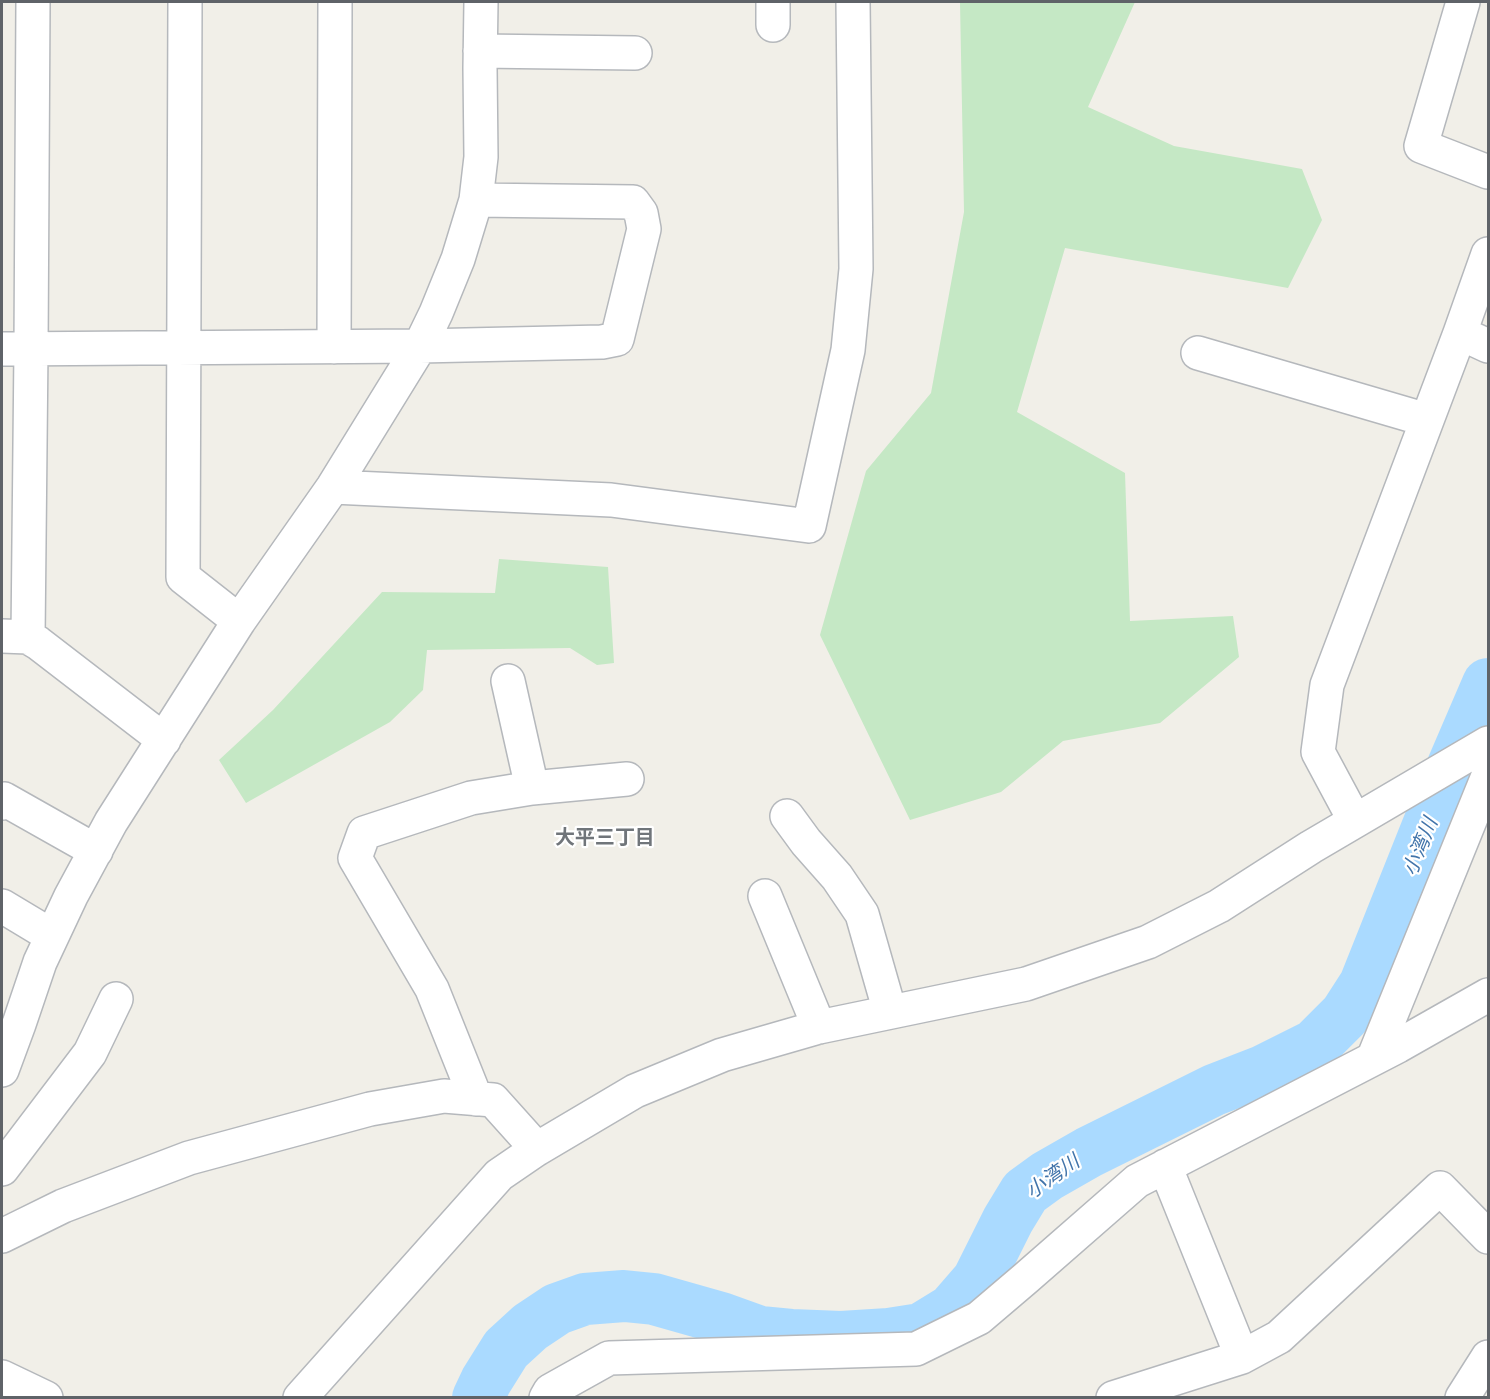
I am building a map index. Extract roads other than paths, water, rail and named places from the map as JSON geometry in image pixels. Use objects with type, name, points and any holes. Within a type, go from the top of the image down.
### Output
[{"type":"street","points":[[33,2],[16,349],[15,636],[38,643],[164,740]]},
{"type":"street","points":[[184,2],[183,577],[239,621]]},
{"type":"street","points":[[334,347],[335,2]]},
{"type":"street","points":[[2,1070],[10,1018],[111,822],[239,621],[333,487],[420,346],[436,313],[458,259],[476,200],[481,157],[482,2]]},
{"type":"street","points":[[333,487],[611,500],[809,526],[848,350],[856,269],[853,2]]},
{"type":"street","points":[[1463,2],[1421,146],[1488,172]]},
{"type":"street","points":[[480,51],[635,53]]},
{"type":"street","points":[[16,349],[420,346],[602,342],[618,339],[644,229],[641,213],[633,202],[476,200]]},
{"type":"street","points":[[1355,821],[1318,752],[1327,685],[1427,420],[1474,339],[1488,254]]},
{"type":"street","points":[[1198,353],[1427,420]]},
{"type":"street","points":[[508,681],[532,788]]},
{"type":"street","points":[[300,1398],[499,1174],[635,1091],[722,1055],[819,1027],[1026,984],[1148,942],[1219,906],[1311,847],[1488,744]]},
{"type":"street","points":[[1373,1059],[1488,776]]},
{"type":"street","points":[[476,1099],[432,989],[355,858],[364,833],[471,798],[532,788],[627,779]]},
{"type":"street","points":[[2,803],[4,799],[96,851]]},
{"type":"street","points":[[787,816],[837,877],[862,914],[890,1012]]},
{"type":"street","points":[[765,896],[819,1027]]},
{"type":"street","points":[[2,906],[52,936]]},
{"type":"street","points":[[546,1398],[550,1391],[609,1358],[916,1348],[979,1318],[1137,1180],[1373,1059],[1488,995]]},
{"type":"street","points":[[2,1170],[90,1053],[116,999]]},
{"type":"street","points":[[2,1236],[63,1206],[189,1158],[369,1109],[444,1096],[493,1100],[537,1149]]},
{"type":"street","points":[[1165,1166],[1242,1357]]},
{"type":"street","points":[[1113,1398],[1242,1357],[1279,1337],[1440,1188],[1488,1237]]},
{"type":"street","points":[[1462,1398],[1488,1357]]},
{"type":"street","points":[[2,1377],[46,1398]]},
{"type":"waterway","name":"小湾川","points":[[478,1398],[506,1349],[530,1327],[557,1309],[585,1299],[624,1296],[654,1299],[760,1332],[841,1337],[921,1329],[952,1310],[978,1280],[1008,1220],[1025,1192],[1047,1176],[1089,1152],[1214,1090],[1263,1071],[1315,1045],[1345,1015],[1365,984],[1442,791],[1488,684]]},
{"type":"district","name":"大平三丁目","points":[[605,838]]}]
